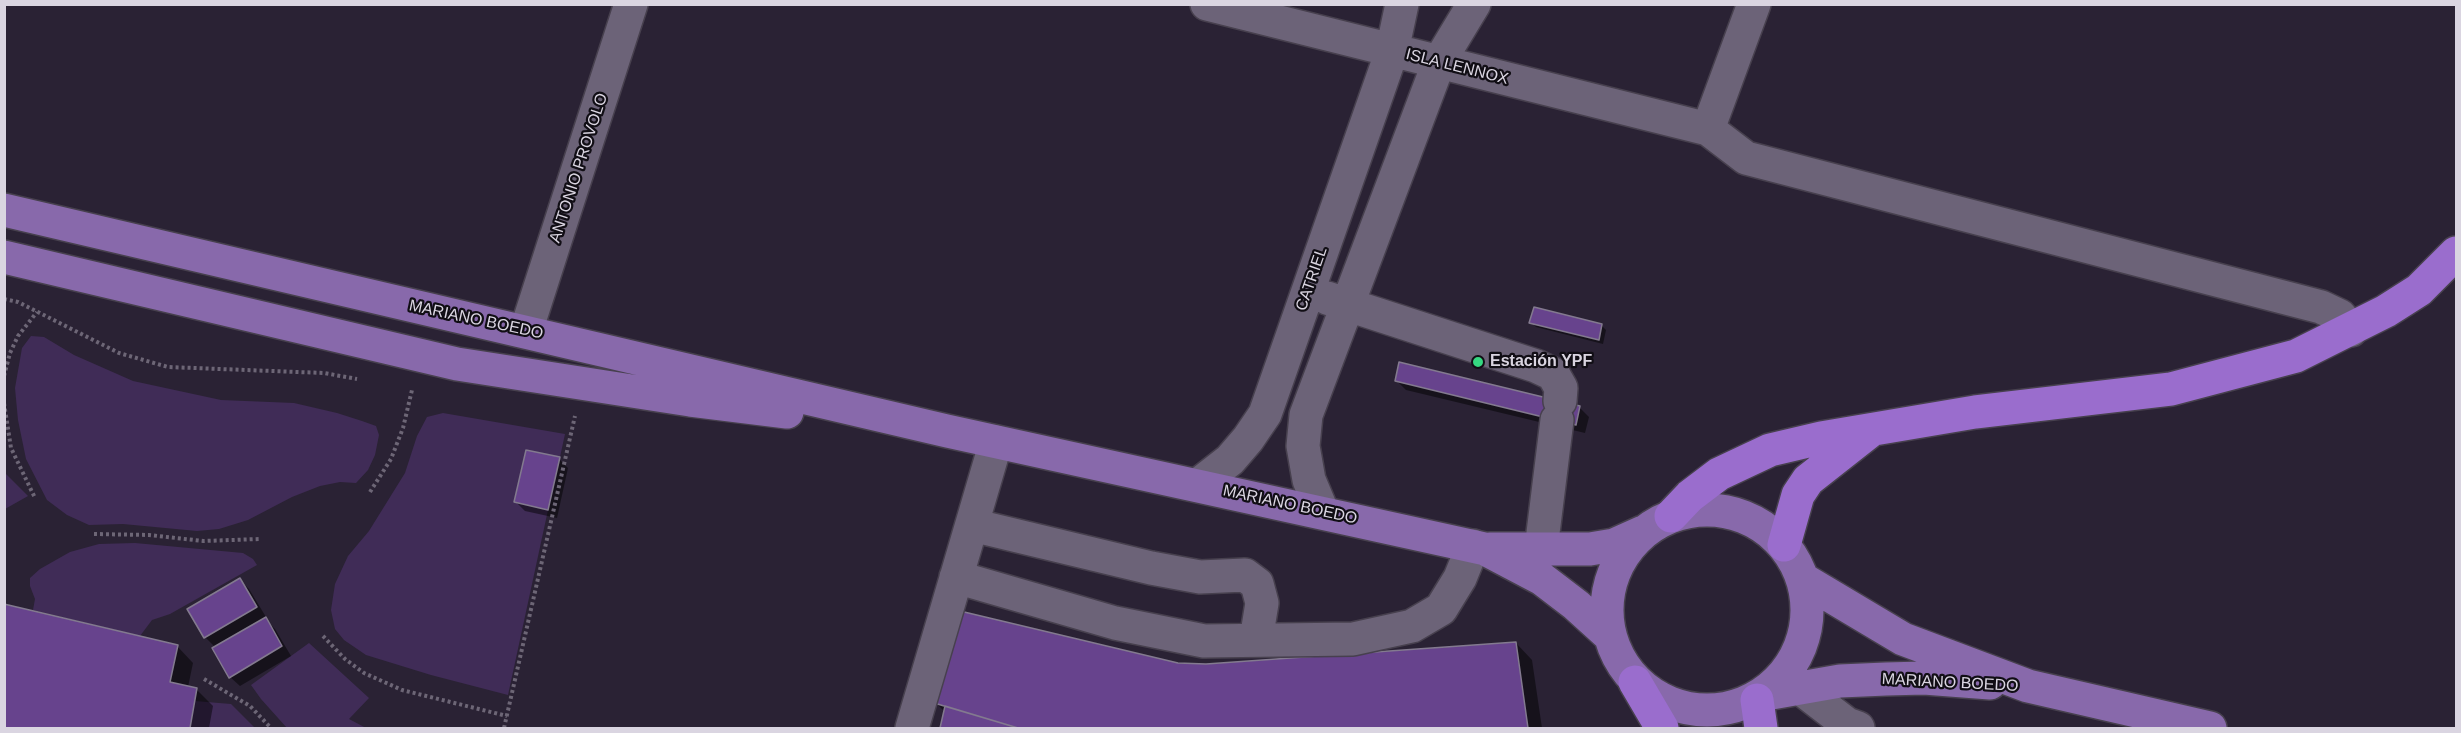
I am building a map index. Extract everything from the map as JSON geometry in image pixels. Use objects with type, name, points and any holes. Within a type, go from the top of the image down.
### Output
[{"type":"highway","points":[[1657,524],[1719,474],[1770,450],[1821,438],[1975,411],[2171,389],[2296,356],[2351,330],[2418,290],[2457,253]]},
{"type":"highway","points":[[1784,545],[1798,495],[1808,480],[1871,431]]},
{"type":"highway","points":[[1635,682],[1662,729]]},
{"type":"main road","name":"MARIANO BOEDO","points":[[4,210],[946,431],[1479,547],[1542,579],[1608,633]]},
{"type":"main road","name":"MARIANO BOEDO","points":[[4,257],[457,364],[690,400],[946,431]]},
{"type":"main road","points":[[1479,547],[1590,549],[1606,546],[1657,524],[1701,510],[1732,513],[1760,524],[1784,545],[1796,561],[1804,580],[1809,612],[1803,644],[1787,672],[1761,707]]},
{"type":"main road","name":"MARIANO BOEDO","points":[[1657,524],[1624,552],[1611,578],[1606,606],[1608,633],[1619,660],[1635,682],[1664,702],[1697,711],[1761,707],[1799,687],[1839,681],[1924,678],[2028,686]]},
{"type":"main road","name":"MARIANO BOEDO","points":[[1804,580],[1903,639],[2028,686],[2210,729]]},
{"type":"street","name":"ANTONIO PROVOLO","points":[[526,331],[631,4]]},
{"type":"street","name":"ISLA LENNOX","points":[[1207,4],[1708,129]]},
{"type":"street","name":"CATRIEL","points":[[1198,485],[1230,460],[1265,414],[1392,51],[1402,4]]},
{"type":"street","points":[[1322,512],[1309,480],[1303,446],[1306,415],[1439,62],[1474,4]]},
{"type":"street","points":[[1754,4],[1708,129],[1746,158],[2320,307],[2340,316],[2351,330]]},
{"type":"street","points":[[1308,291],[1536,366],[1553,374],[1561,388],[1541,549]]},
{"type":"street","points":[[912,729],[996,442]]},
{"type":"street","points":[[972,525],[1151,568],[1200,577],[1245,575],[1257,584],[1262,603],[1256,640]]},
{"type":"street","points":[[956,577],[1115,623],[1204,641],[1353,639],[1412,626],[1441,609],[1479,547]]},
{"type":"street","points":[[1799,687],[1847,724],[1858,729]]},
{"type":"path","points":[[4,299],[18,302],[119,353],[168,367],[324,373],[368,381]]},
{"type":"path","points":[[4,376],[10,353],[18,336],[37,312]]},
{"type":"path","points":[[402,387],[423,391]]},
{"type":"path","points":[[370,492],[391,459],[403,428],[413,389]]},
{"type":"path","points":[[4,402],[11,448],[36,498]]},
{"type":"path","points":[[504,729],[576,414],[565,412]]},
{"type":"path","points":[[94,534],[149,535],[203,541],[260,539]]},
{"type":"path","points":[[322,636],[345,659],[364,673],[402,690],[507,716]]},
{"type":"path","points":[[204,680],[250,706],[271,729]]},
{"type":"shaded area","points":[[31,336],[44,337],[74,355],[133,381],[221,400],[294,403],[362,421],[376,426],[379,435],[375,455],[368,470],[356,483],[340,482],[320,486],[292,497],[248,520],[219,529],[197,531],[123,524],[89,525],[67,515],[47,500],[26,459],[18,420],[15,388],[22,348]]},
{"type":"shaded area","points":[[443,413],[565,434],[560,457],[526,450],[514,502],[548,510],[508,695],[366,655],[344,640],[335,629],[331,610],[335,584],[348,556],[369,531],[405,473],[417,436],[427,417]]},
{"type":"shaded area","points":[[4,472],[28,496],[5,509],[4,509]]},
{"type":"shaded area","points":[[135,543],[243,553],[253,559],[257,565],[170,614],[152,620],[140,636],[33,610],[35,599],[30,586],[30,578],[40,569],[70,552],[99,544]]},
{"type":"shaded area","points":[[309,643],[369,698],[349,719],[366,728],[287,728],[251,685]]},
{"type":"shaded area","points":[[195,701],[231,704],[255,728],[190,728]]},
{"type":"building","points":[[1534,307],[1602,324],[1599,340],[1529,323]]},
{"type":"building","points":[[1399,362],[1580,406],[1576,425],[1395,381]]},
{"type":"building","points":[[526,450],[560,457],[548,510],[514,502]]},
{"type":"building","points":[[240,578],[257,607],[204,638],[187,609]]},
{"type":"building","points":[[4,604],[178,645],[170,682],[197,688],[190,728],[4,728]]},
{"type":"building","points":[[960,611],[1178,663],[1206,664],[1516,642],[1528,728],[1018,728],[934,703]]},
{"type":"building","points":[[266,617],[282,646],[229,678],[212,648]]},
{"type":"building","points":[[945,706],[1018,728],[940,728]]},
{"type":"place","name":"Estación YPF","points":[[1478,362]]}]
